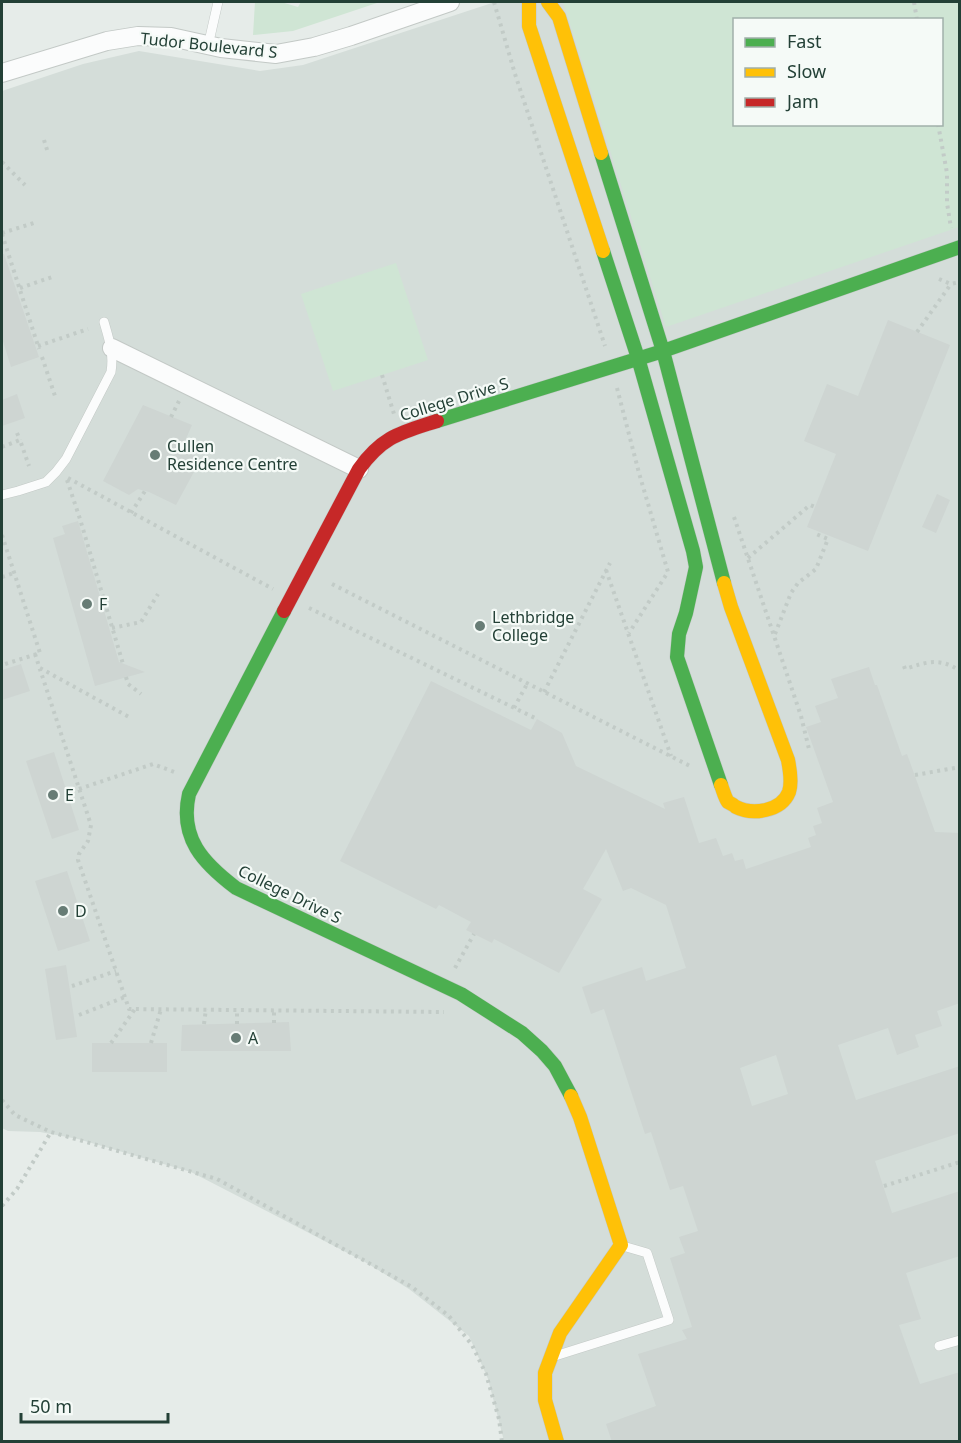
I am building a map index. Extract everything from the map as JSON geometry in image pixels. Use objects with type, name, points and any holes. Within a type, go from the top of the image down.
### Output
[{"type":"street","name":"Tudor Boulevard S","points":[[2,73],[107,40],[138,36],[171,37],[208,46],[276,54],[314,47],[351,36],[450,2]]},
{"type":"street","points":[[529,2],[529,26],[638,358],[693,551],[696,567],[691,612],[679,634],[677,657],[728,802],[747,811],[765,811],[778,804],[788,794],[791,770],[726,608],[663,351],[559,17],[548,2]]},
{"type":"street","name":"College Drive S","points":[[621,1245],[569,1090],[555,1066],[542,1051],[522,1033],[461,994],[236,888],[205,861],[194,845],[188,830],[186,812],[189,796],[359,469],[375,448],[386,440],[400,433],[663,351],[960,247]]},
{"type":"street","points":[[112,348],[359,469]]},
{"type":"street","points":[[557,1442],[545,1400],[545,1373],[550,1357],[560,1333],[621,1245]]},
{"type":"lane","points":[[208,46],[218,2]]},
{"type":"lane","points":[[2,495],[46,482],[66,459],[111,372],[112,348],[104,322]]},
{"type":"lane","points":[[550,1357],[669,1320],[647,1253],[621,1245]]},
{"type":"lane","points":[[939,1346],[960,1340]]},
{"type":"path","points":[[494,2],[519,86],[611,367],[668,572],[629,633]]},
{"type":"path","points":[[914,2],[917,18]]},
{"type":"path","points":[[938,126],[947,172],[947,203],[952,233]]},
{"type":"path","points":[[44,140],[48,153]]},
{"type":"path","points":[[2,162],[25,185]]},
{"type":"path","points":[[37,222],[2,233],[39,348],[88,329]]},
{"type":"path","points":[[20,288],[55,276]]},
{"type":"path","points":[[917,332],[951,284]]},
{"type":"path","points":[[42,357],[55,396]]},
{"type":"path","points":[[382,375],[400,433]]},
{"type":"path","points":[[17,433],[29,466]]},
{"type":"path","points":[[2,447],[20,440]]},
{"type":"path","points":[[123,664],[66,477],[291,599],[537,719]]},
{"type":"path","points":[[131,513],[145,491]]},
{"type":"path","points":[[748,558],[810,505],[815,507]]},
{"type":"path","points":[[774,636],[791,593],[798,583],[816,569],[828,539],[816,534],[817,531]]},
{"type":"path","points":[[2,535],[40,653],[21,662],[2,665]]},
{"type":"path","points":[[544,692],[610,563]]},
{"type":"path","points":[[606,570],[672,757]]},
{"type":"path","points":[[2,577],[14,573]]},
{"type":"path","points":[[332,584],[690,766]]},
{"type":"path","points":[[112,628],[141,622],[159,594]]},
{"type":"path","points":[[35,654],[91,825],[87,841],[78,860],[129,1009],[322,1010]]},
{"type":"path","points":[[904,666],[905,669],[922,663],[938,662],[946,663],[960,671]]},
{"type":"path","points":[[39,668],[129,717]]},
{"type":"path","points":[[126,677],[128,684],[141,694]]},
{"type":"path","points":[[514,708],[527,684]]},
{"type":"path","points":[[79,789],[153,764],[196,780]]},
{"type":"path","points":[[915,775],[960,767]]},
{"type":"path","points":[[72,986],[116,971]]},
{"type":"path","points":[[80,1015],[125,997]]},
{"type":"path","points":[[111,1043],[136,1009]]},
{"type":"path","points":[[152,1043],[160,1009]]},
{"type":"path","points":[[204,1024],[206,1009]]},
{"type":"path","points":[[237,1010],[237,1023]]},
{"type":"path","points":[[274,1010],[274,1023]]},
{"type":"path","points":[[2,1100],[15,1115],[51,1132],[217,1179],[412,1287],[449,1316],[472,1345],[486,1374],[499,1419],[502,1442]]},
{"type":"path","points":[[2,1206],[17,1189],[51,1132]]},
{"type":"path","points":[[884,1186],[960,1162]]},
{"type":"shaded area","name":"Lethbridge College","points":[[495,2],[959,2],[959,1441],[504,1441],[488,1379],[469,1336],[409,1289],[365,1262],[191,1172],[78,1139],[40,1132],[8,1131],[2,1128],[2,91],[83,64],[139,51],[260,71],[303,65]]},
{"type":"green space","points":[[255,2],[281,2],[298,7],[301,2],[380,2],[293,31],[253,35]]},
{"type":"green space","points":[[563,2],[959,2],[959,227],[666,327]]},
{"type":"green space","points":[[396,263],[428,360],[333,391],[301,294]]},
{"type":"building","points":[[2,254],[4,254],[39,357],[11,367],[2,338]]},
{"type":"building","points":[[888,320],[950,345],[868,551],[807,527],[836,454],[804,441],[827,384],[858,396]]},
{"type":"building","points":[[17,394],[25,418],[2,426],[2,400]]},
{"type":"building","name":"Cullen Residence Centre","points":[[143,405],[192,425],[181,450],[201,459],[176,505],[138,489],[129,495],[103,481]]},
{"type":"building","points":[[937,494],[950,500],[936,533],[922,527]]},
{"type":"building","name":"F","points":[[78,521],[119,662],[145,672],[95,686],[53,538],[65,534],[62,526]]},
{"type":"building","points":[[21,664],[30,691],[2,700],[2,670]]},
{"type":"building","points":[[869,667],[902,756],[907,754],[935,832],[960,833],[960,1003],[937,1011],[942,1026],[915,1035],[919,1047],[897,1055],[888,1028],[838,1045],[856,1100],[960,1066],[960,1133],[875,1161],[892,1213],[960,1191],[960,1256],[906,1273],[921,1319],[899,1325],[920,1384],[960,1372],[960,1442],[612,1442],[606,1424],[656,1406],[638,1354],[687,1339],[682,1330],[692,1327],[670,1258],[685,1253],[679,1237],[698,1231],[683,1186],[670,1190],[651,1132],[645,1134],[604,1009],[591,1014],[582,987],[642,967],[646,981],[686,968],[666,905],[631,888],[623,891],[606,849],[583,889],[602,899],[559,973],[494,939],[492,943],[466,930],[471,922],[439,905],[436,909],[340,861],[431,681],[531,730],[537,719],[562,733],[576,766],[665,809],[663,803],[684,797],[699,843],[716,838],[723,856],[732,853],[735,861],[743,859],[746,869],[811,847],[808,838],[816,835],[813,826],[822,823],[817,808],[833,802],[806,727],[821,722],[815,706],[838,698],[831,679]],"holes":[[[776,1055],[788,1094],[752,1106],[740,1068]]]},
{"type":"building","name":"E","points":[[54,752],[79,830],[52,839],[26,761]]},
{"type":"building","name":"D","points":[[67,871],[90,941],[58,951],[35,881]]},
{"type":"building","points":[[66,965],[77,1037],[56,1040],[45,969]]},
{"type":"building","name":"A","points":[[289,1022],[291,1051],[181,1051],[182,1025]]},
{"type":"building","points":[[92,1043],[167,1043],[167,1072],[92,1072]]},
{"type":"traffic: fast","points":[[601,153],[663,351],[724,583]]},
{"type":"traffic: fast","points":[[437,421],[663,351],[960,247]]},
{"type":"traffic: fast","points":[[603,251],[638,358],[693,551],[696,567],[679,634],[677,657],[721,785]]},
{"type":"traffic: fast","points":[[284,611],[189,794],[187,824],[196,848],[213,869],[236,888],[461,994],[522,1033],[555,1066],[571,1096]]},
{"type":"traffic: slow","points":[[529,2],[529,26],[603,251]]},
{"type":"traffic: slow","points":[[548,2],[559,17],[601,153]]},
{"type":"traffic: slow","points":[[721,785],[728,802],[736,807],[758,811],[780,804],[789,792],[791,781],[788,760],[724,583]]},
{"type":"traffic: slow","points":[[557,1442],[545,1400],[545,1373],[560,1333],[621,1245],[580,1117],[571,1096]]},
{"type":"traffic: jam","points":[[284,611],[359,469],[384,442],[437,421]]},
{"type":"place","name":"Cullen Residence Centre","points":[[155,455]]},
{"type":"place","name":"F","points":[[87,604]]},
{"type":"place","name":"Lethbridge College","points":[[480,626]]},
{"type":"place","name":"E","points":[[53,795]]},
{"type":"place","name":"D","points":[[63,911]]},
{"type":"place","name":"A","points":[[236,1038]]}]
